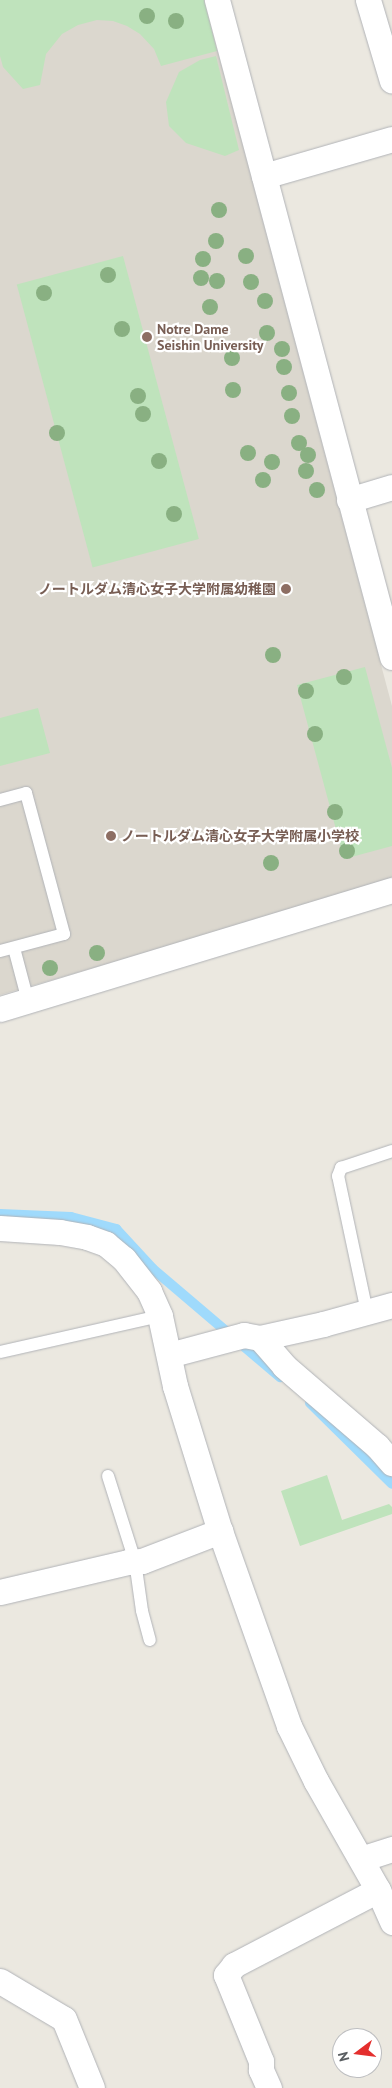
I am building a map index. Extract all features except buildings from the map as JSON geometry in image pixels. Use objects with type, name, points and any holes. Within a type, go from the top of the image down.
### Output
[{"type":"street","points":[[217,0],[392,657]]},
{"type":"street","points":[[368,0],[392,81]]},
{"type":"street","points":[[264,176],[392,138]]},
{"type":"street","points":[[349,500],[392,487]]},
{"type":"street","points":[[0,1009],[392,890]]},
{"type":"street","points":[[0,1228],[60,1232],[87,1237],[106,1244],[140,1276],[149,1291],[160,1316],[175,1386],[220,1531],[289,1726],[316,1781],[378,1890],[392,1922]]},
{"type":"street","points":[[169,1355],[392,1305]]},
{"type":"street","points":[[241,1338],[284,1366],[377,1446],[392,1463]]},
{"type":"street","points":[[0,1592],[142,1561],[220,1531]]},
{"type":"street","points":[[361,1859],[392,1849]]},
{"type":"street","points":[[269,2088],[261,2070],[261,2061],[226,1975],[234,1965],[378,1890]]},
{"type":"street","points":[[0,1981],[64,2019],[92,2088]]},
{"type":"lane","points":[[0,800],[26,793],[64,934],[0,951]]},
{"type":"lane","points":[[14,948],[28,1001]]},
{"type":"lane","points":[[367,1312],[338,1176],[341,1168],[392,1151]]},
{"type":"lane","points":[[0,1352],[160,1316]]},
{"type":"lane","points":[[108,1476],[135,1562],[142,1611],[150,1640]]},
{"type":"shaded area","name":"Notre Dame Seishin University","points":[[0,0],[204,0],[392,706],[392,881],[0,995]]},
{"type":"green space","points":[[0,0],[204,0],[217,51],[161,66],[154,49],[140,34],[127,26],[113,21],[97,20],[78,25],[62,34],[46,54],[40,85],[23,89],[3,67],[0,56]]},
{"type":"green space","points":[[216,56],[239,150],[225,156],[186,143],[169,126],[166,102],[179,72],[200,60]]},
{"type":"green space","points":[[123,256],[199,539],[93,567],[17,284]]},
{"type":"green space","points":[[365,667],[392,768],[392,846],[344,859],[297,685]]},
{"type":"green space","points":[[38,708],[50,753],[0,766],[0,718]]},
{"type":"green space","points":[[327,1475],[342,1520],[389,1504],[392,1507],[392,1514],[300,1546],[281,1491]]},
{"type":"waterway","points":[[0,1214],[71,1217],[116,1229],[153,1269],[280,1377]]},
{"type":"waterway","points":[[310,1403],[392,1484]]},
{"type":"place","name":"Notre Dame Seishin University","points":[[147,337]]},
{"type":"place","name":"ノートルダム清心女子大学附属幼稚園","points":[[286,589]]},
{"type":"place","name":"ノートルダム清心女子大学附属小学校","points":[[111,836]]}]
